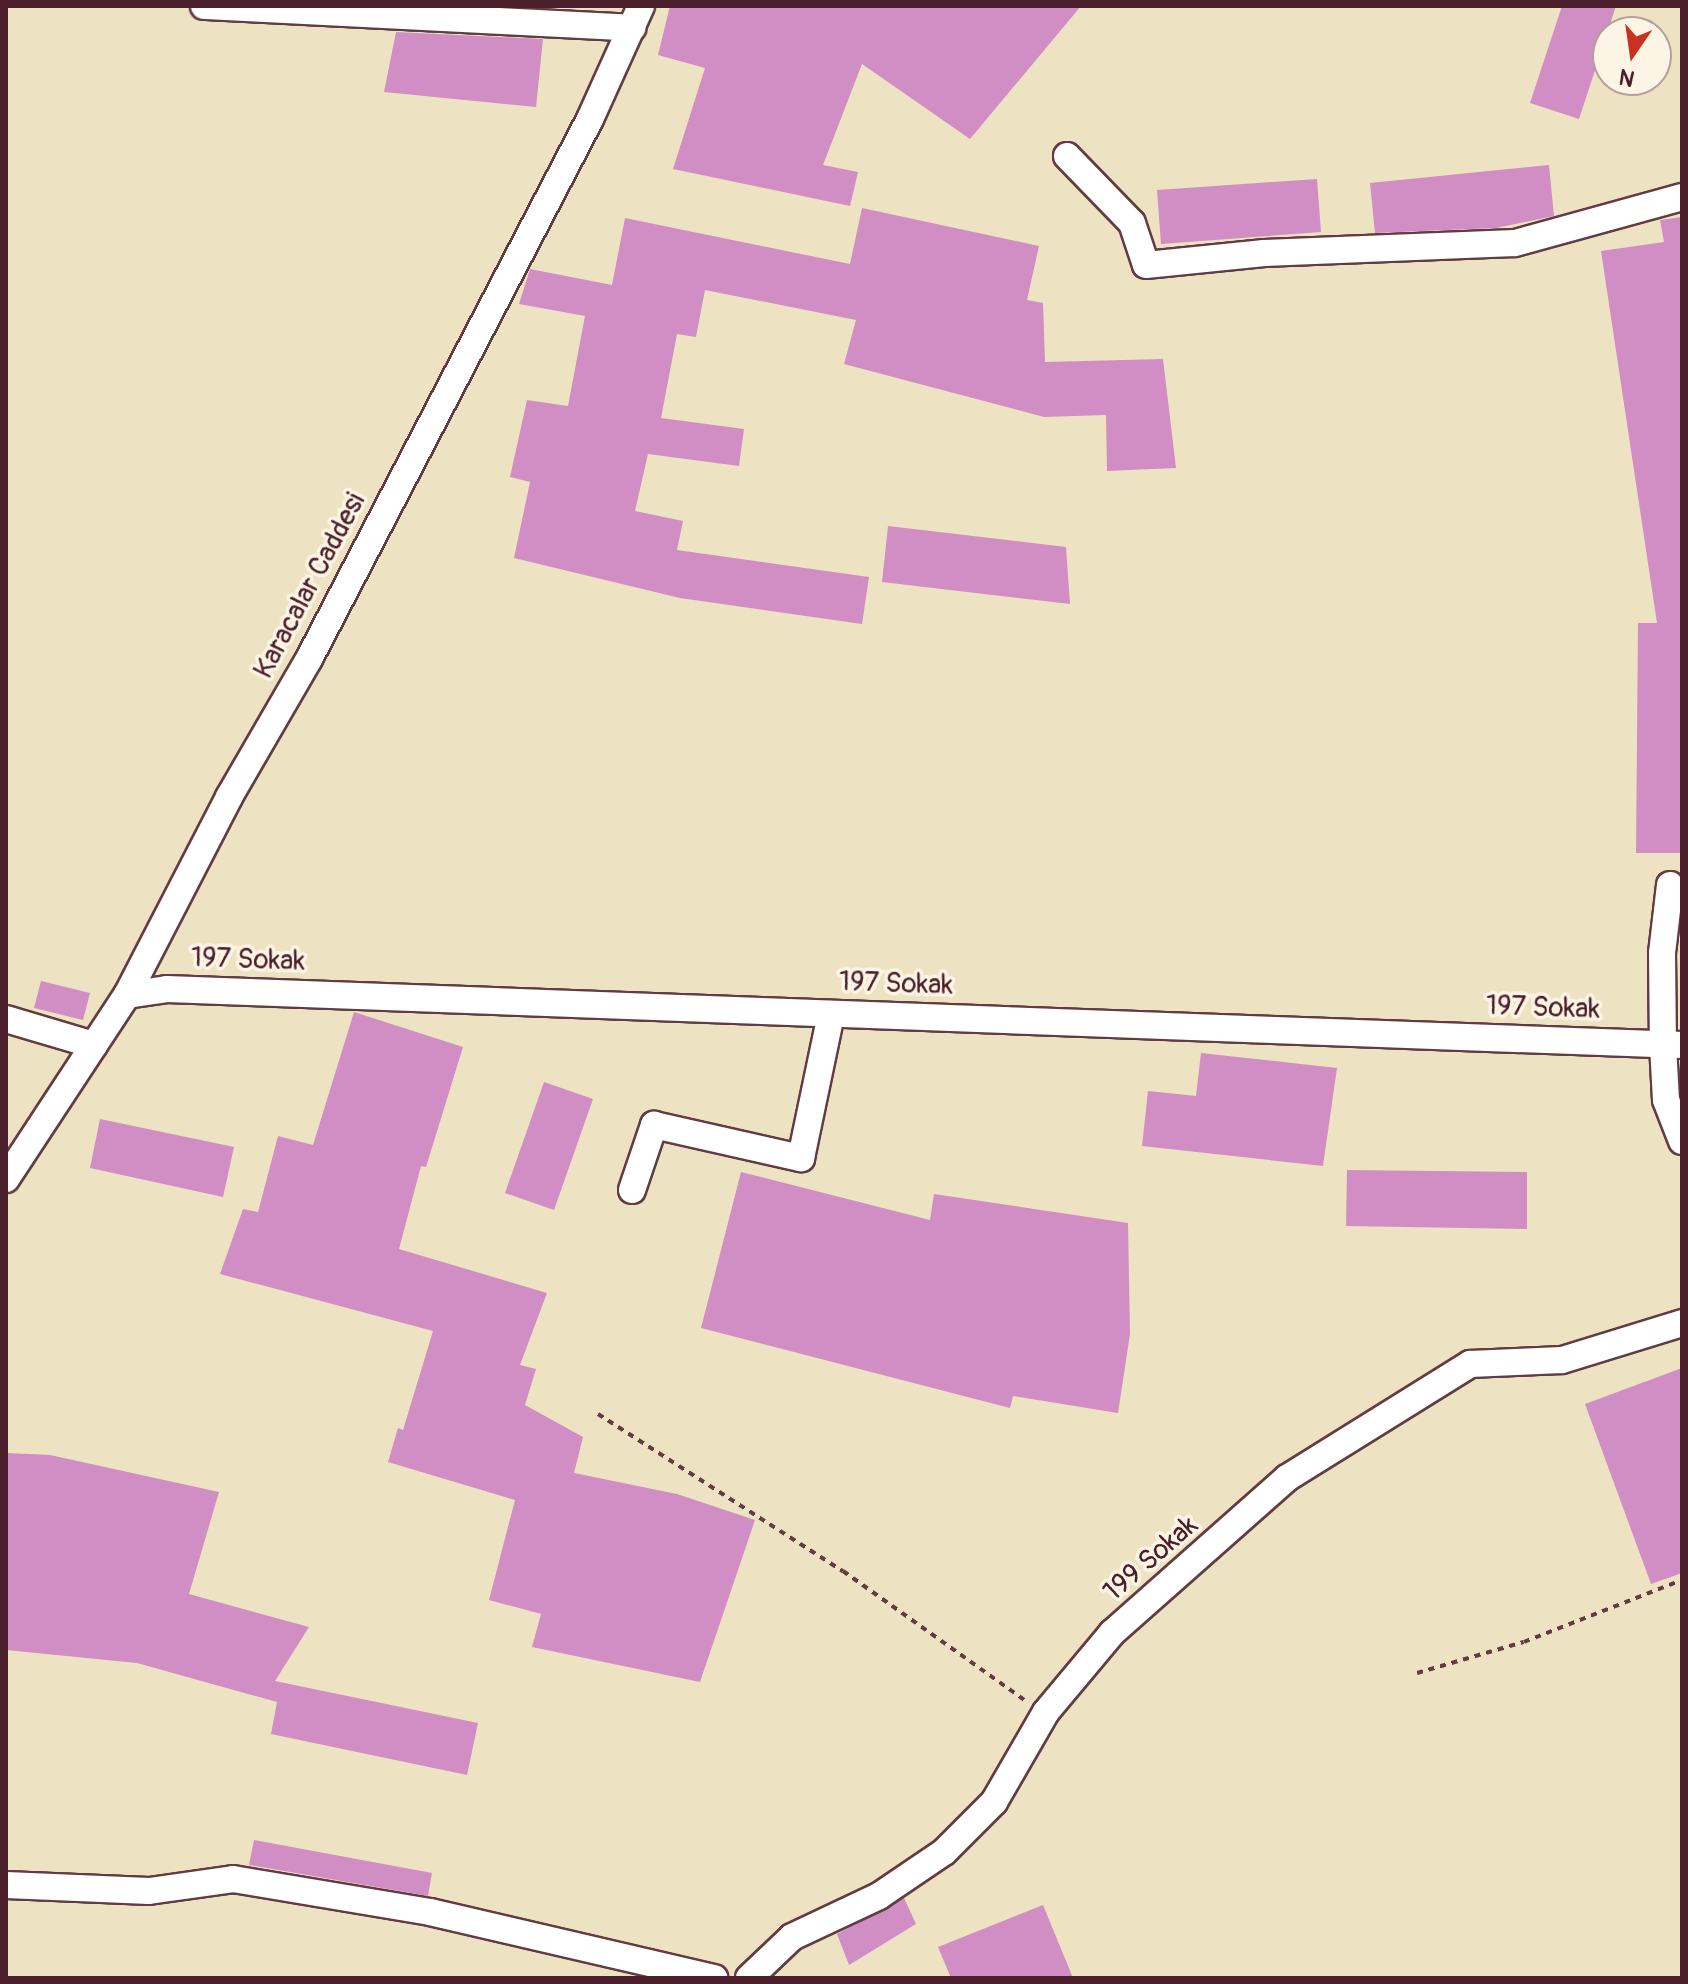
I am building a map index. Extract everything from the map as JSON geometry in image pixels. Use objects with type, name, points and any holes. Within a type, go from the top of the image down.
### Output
[{"type":"street","points":[[204,6],[636,17]]},
{"type":"street","name":"Karacalar Caddesi","points":[[6,1179],[127,995],[229,797],[367,549],[636,17]]},
{"type":"street","points":[[1067,156],[1132,223],[1146,265],[1264,253],[1515,243],[1682,197]]},
{"type":"street","points":[[1670,885],[1662,953],[1672,1045],[1666,1100],[1682,1141]]},
{"type":"street","name":"197 Sokak","points":[[127,995],[167,989],[1672,1045]]},
{"type":"street","points":[[632,1190],[654,1125],[801,1158],[831,1014]]},
{"type":"street","points":[[6,1019],[94,1045]]},
{"type":"street","name":"199 Sokak","points":[[749,1978],[792,1937],[879,1896],[944,1852],[994,1802],[1046,1712],[1112,1633],[1287,1478],[1470,1364],[1562,1360],[1682,1323]]},
{"type":"street","points":[[6,1885],[149,1891],[233,1879],[430,1912],[714,1978]]},
{"type":"path","points":[[598,1414],[843,1571],[986,1676],[1046,1712]]},
{"type":"path","points":[[1417,1673],[1524,1642],[1682,1580]]},
{"type":"building","points":[[670,6],[1081,6],[970,139],[862,64],[823,165],[858,172],[850,206],[673,169],[705,68],[658,55]]},
{"type":"building","points":[[1562,6],[1616,6],[1613,16],[1592,16],[1592,79],[1579,119],[1530,103]]},
{"type":"building","points":[[396,32],[543,39],[536,107],[384,92]]},
{"type":"building","points":[[1549,165],[1554,216],[1496,228],[1375,233],[1370,183]]},
{"type":"building","points":[[1317,179],[1321,232],[1161,244],[1157,190]]},
{"type":"building","points":[[862,208],[1039,246],[1027,300],[1043,303],[1045,362],[1163,359],[1176,468],[1107,471],[1106,415],[1044,417],[844,364],[856,320],[705,290],[696,337],[677,334],[661,418],[744,429],[739,466],[648,454],[635,511],[683,521],[677,550],[869,577],[862,624],[680,598],[514,558],[530,482],[510,477],[527,400],[568,406],[585,316],[519,304],[530,269],[612,285],[625,218],[850,264]]},
{"type":"building","points":[[1682,217],[1682,853],[1636,853],[1638,623],[1657,623],[1601,251],[1664,242],[1660,220]]},
{"type":"building","points":[[888,526],[1066,547],[1070,604],[882,582]]},
{"type":"building","points":[[41,981],[90,993],[83,1020],[34,1008]]},
{"type":"building","points":[[354,1012],[463,1047],[426,1167],[421,1166],[399,1249],[547,1293],[520,1365],[536,1369],[525,1405],[583,1437],[574,1473],[677,1494],[755,1520],[700,1682],[532,1647],[541,1614],[489,1600],[515,1500],[388,1462],[398,1428],[403,1430],[433,1331],[220,1274],[243,1209],[258,1212],[278,1136],[313,1145]]},
{"type":"building","points":[[1201,1053],[1337,1068],[1323,1166],[1142,1146],[1148,1091],[1196,1096]]},
{"type":"building","points":[[544,1082],[593,1099],[554,1210],[505,1193]]},
{"type":"building","points":[[100,1119],[234,1147],[223,1197],[90,1168]]},
{"type":"building","points":[[1347,1170],[1527,1172],[1527,1229],[1346,1226]]},
{"type":"building","points":[[741,1172],[930,1220],[934,1194],[1128,1223],[1130,1334],[1118,1413],[1013,1396],[1010,1408],[701,1328]]},
{"type":"building","points":[[1682,1368],[1682,1573],[1651,1584],[1585,1404]]},
{"type":"building","points":[[6,1453],[50,1455],[219,1492],[189,1594],[309,1627],[275,1681],[478,1723],[467,1775],[271,1734],[277,1702],[137,1663],[6,1650]]},
{"type":"building","points":[[254,1840],[432,1873],[428,1896],[249,1865]]},
{"type":"building","points":[[904,1898],[916,1924],[849,1965],[837,1934]]},
{"type":"building","points":[[1043,1905],[1073,1978],[951,1978],[938,1947]]}]
